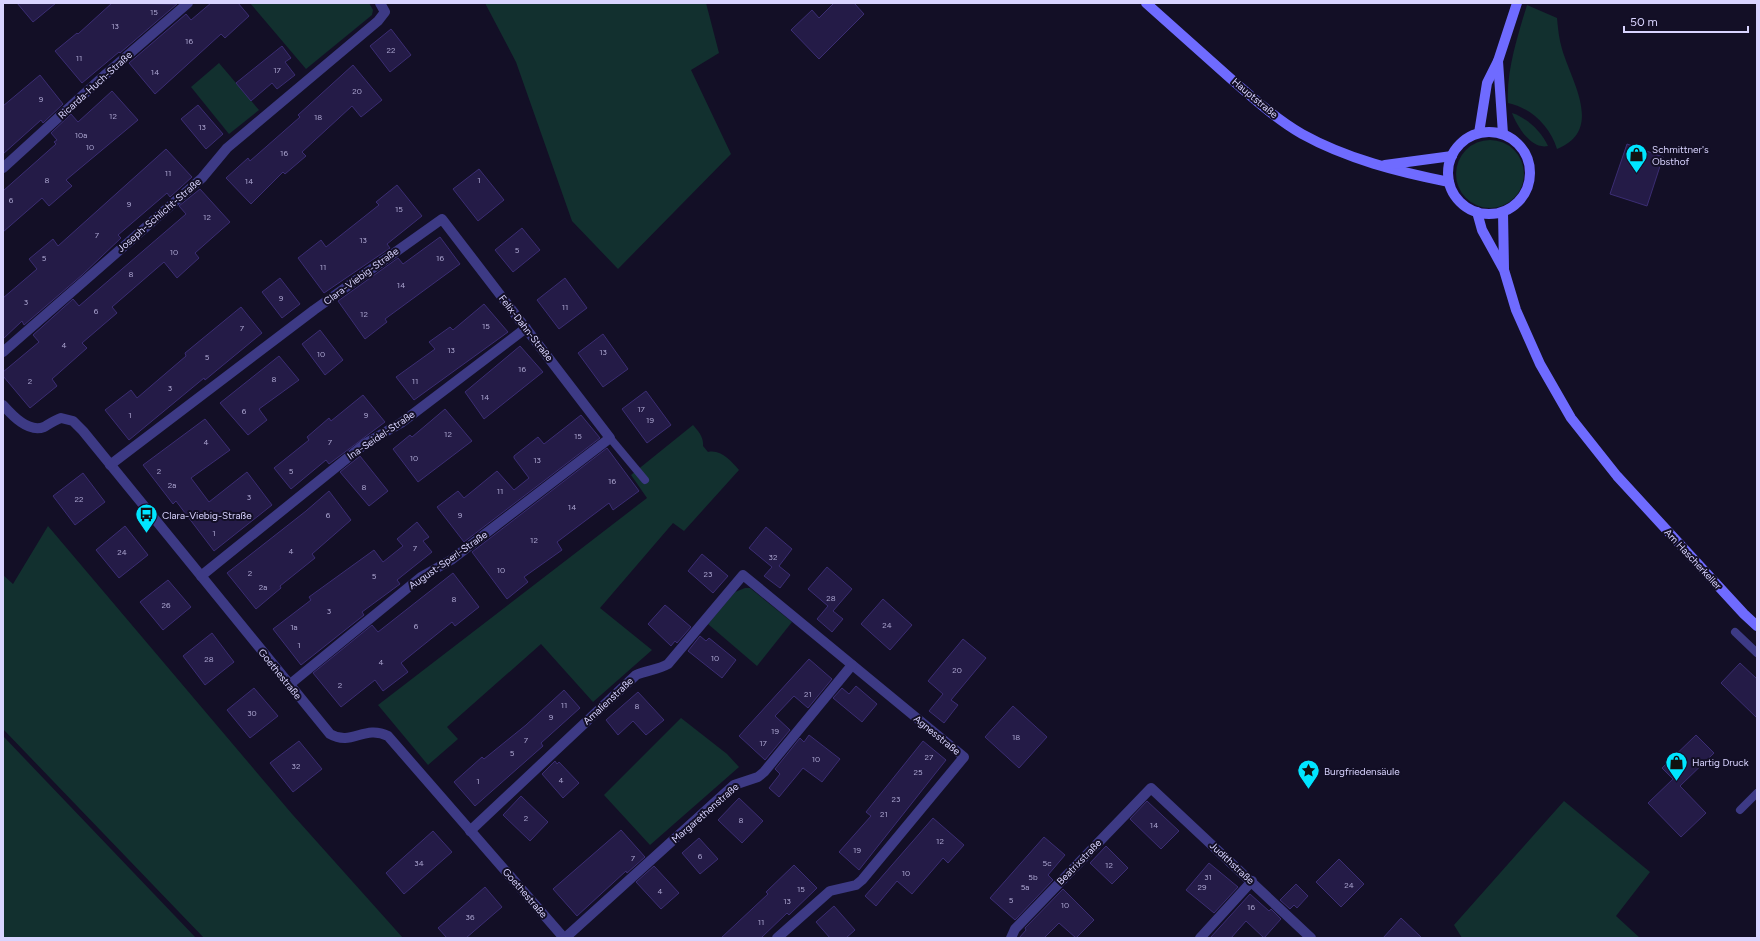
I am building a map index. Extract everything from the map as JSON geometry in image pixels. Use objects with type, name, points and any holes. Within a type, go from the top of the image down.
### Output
[{"type":"main road","name":"Hauptstraße","points":[[1146,3],[1277,118],[1300,133],[1325,146],[1381,165],[1449,182]]},
{"type":"main road","points":[[1479,133],[1487,83],[1498,61],[1517,3]]},
{"type":"main road","points":[[1498,61],[1503,134]]},
{"type":"main road","points":[[1491,131],[1503,134],[1521,147],[1527,156],[1530,170],[1529,183],[1525,193],[1512,207],[1503,212],[1490,214],[1478,212],[1459,201],[1449,182],[1448,168],[1452,156],[1463,141],[1479,133],[1491,131]]},
{"type":"main road","name":"Hauptstraße","points":[[1381,165],[1452,156]]},
{"type":"main road","points":[[1478,212],[1482,230],[1504,270]]},
{"type":"main road","points":[[1503,212],[1504,270]]},
{"type":"main road","name":"Am Hascherkeller","points":[[1504,270],[1519,317],[1540,364],[1571,418],[1600,456],[1631,491],[1757,626]]},
{"type":"street","name":"Ricarda-Huch-Straße","points":[[3,168],[95,84],[188,3]]},
{"type":"street","name":"Joseph-Schlicht-Straße","points":[[3,352],[202,178],[227,148],[378,21],[382,7]]},
{"type":"street","name":"Felix-Dahn-Straße","points":[[442,219],[610,438]]},
{"type":"street","name":"Clara-Viebig-Straße","points":[[110,465],[314,310],[442,219]]},
{"type":"street","name":"Ina-Seidel-Straße","points":[[201,576],[359,448],[401,423],[526,328]]},
{"type":"street","name":"Goethestraße","points":[[3,405],[21,423],[31,426],[42,427],[61,418],[73,421],[318,720],[336,737],[352,738],[369,732],[379,732],[388,736],[564,938]]},
{"type":"street","name":"August-Sperl-Straße","points":[[289,685],[421,577],[452,560],[610,438]]},
{"type":"street","name":"Agnesstraße","points":[[743,575],[964,757],[862,880],[856,885],[830,891],[777,938]]},
{"type":"street","name":"Amalienstraße","points":[[470,831],[636,674],[644,671],[660,669],[668,664],[743,575]]},
{"type":"street","name":"Margarethenstraße","points":[[564,938],[734,785],[758,777],[764,772],[852,665]]},
{"type":"street","name":"Judithstraße","points":[[1151,788],[1252,881],[1311,938]]},
{"type":"street","name":"Beatrixstraße","points":[[1011,938],[1015,929],[1151,788]]},
{"type":"street","points":[[1200,938],[1252,881]]},
{"type":"lane","points":[[610,438],[644,480]]},
{"type":"lane","points":[[1735,632],[1757,653]]},
{"type":"lane","points":[[1740,810],[1757,793]]},
{"type":"green space","points":[[250,3],[369,3],[373,10],[372,15],[306,69]]},
{"type":"green space","points":[[485,3],[706,3],[719,53],[691,70],[731,154],[618,269],[572,221],[516,62]]},
{"type":"green space","points":[[1527,5],[1557,18],[1561,45],[1581,105],[1582,118],[1579,130],[1571,141],[1557,149],[1550,133],[1538,119],[1524,109],[1508,103],[1511,66]]},
{"type":"green space","points":[[219,63],[259,110],[229,134],[191,87]]},
{"type":"green space","points":[[1512,113],[1523,118],[1533,126],[1542,135],[1548,146],[1542,146],[1530,141],[1517,124]]},
{"type":"green space","points":[[1490,140],[1503,143],[1514,150],[1521,161],[1524,174],[1521,187],[1514,198],[1503,205],[1490,208],[1477,205],[1466,198],[1459,187],[1456,174],[1459,161],[1466,150],[1477,143]]},
{"type":"green space","points":[[693,425],[700,434],[703,440],[703,446],[708,452],[717,452],[721,454],[739,470],[684,531],[673,523],[600,608],[652,650],[593,702],[541,644],[447,727],[458,739],[428,765],[378,705],[647,498],[631,475]]},
{"type":"green space","points":[[48,526],[292,814],[403,938],[204,938],[3,729],[3,575],[13,584]]},
{"type":"green space","points":[[745,588],[750,588],[792,622],[757,666],[708,624],[735,592]]},
{"type":"green space","points":[[681,718],[727,754],[739,767],[650,845],[604,795]]},
{"type":"green space","points":[[3,736],[196,938],[3,938]]},
{"type":"green space","points":[[1564,801],[1650,872],[1616,916],[1640,938],[1462,938],[1454,925]]},
{"type":"building","points":[[17,3],[56,3],[33,22]]},
{"type":"building","points":[[112,3],[177,4],[120,53],[119,52],[82,83],[55,51],[77,33],[78,34]]},
{"type":"building","points":[[211,3],[238,3],[249,16],[225,38],[221,34],[155,94],[129,63],[186,14],[191,20]]},
{"type":"building","points":[[834,3],[854,3],[864,14],[819,59],[791,30],[812,10],[819,18]]},
{"type":"building","points":[[391,29],[411,55],[390,72],[370,46]]},
{"type":"building","points":[[282,46],[291,58],[285,62],[295,75],[277,89],[272,83],[251,101],[236,83]]},
{"type":"building","points":[[353,65],[382,100],[361,117],[352,106],[302,152],[306,156],[285,174],[283,172],[251,204],[226,178],[248,158],[250,161],[300,117],[298,115]]},
{"type":"building","points":[[40,75],[63,104],[43,123],[41,120],[3,154],[3,106]]},
{"type":"building","points":[[112,91],[138,120],[66,180],[72,186],[49,206],[42,198],[3,232],[3,191],[56,144],[54,142],[57,140],[51,133],[71,114],[78,122]]},
{"type":"building","points":[[198,105],[223,134],[206,149],[181,119]]},
{"type":"building","name":"Schmittner's Obsthof","points":[[1627,144],[1663,157],[1647,206],[1610,194]]},
{"type":"building","points":[[166,149],[192,177],[170,197],[167,193],[118,235],[121,238],[82,275],[24,325],[22,321],[3,339],[3,298],[37,269],[29,259],[53,239],[58,246]]},
{"type":"building","points":[[479,169],[504,200],[478,221],[453,189]]},
{"type":"building","points":[[397,185],[422,216],[387,244],[390,248],[324,293],[298,258],[321,240],[326,247],[379,205],[376,202]]},
{"type":"building","points":[[200,189],[230,222],[195,253],[199,258],[177,278],[164,262],[112,307],[117,313],[82,343],[87,348],[52,379],[57,386],[30,408],[3,376],[3,372],[39,342],[33,335],[73,299],[79,306],[186,214],[179,206]]},
{"type":"building","points":[[522,228],[540,250],[513,272],[495,250]]},
{"type":"building","points":[[440,237],[460,264],[385,319],[387,322],[365,339],[338,301],[398,258],[403,264]]},
{"type":"building","points":[[280,278],[300,304],[282,318],[262,292]]},
{"type":"building","points":[[565,278],[587,308],[559,329],[537,300]]},
{"type":"building","points":[[484,304],[508,332],[414,400],[396,377],[435,349],[429,342],[450,327],[453,330]]},
{"type":"building","points":[[241,307],[262,333],[205,380],[204,378],[129,440],[105,410],[131,390],[137,398],[186,356],[185,353]]},
{"type":"building","points":[[320,330],[343,360],[325,375],[302,344]]},
{"type":"building","points":[[603,334],[628,369],[603,387],[578,353]]},
{"type":"building","points":[[520,346],[543,372],[484,419],[465,392]]},
{"type":"building","points":[[279,356],[299,380],[259,409],[267,420],[248,435],[220,403]]},
{"type":"building","points":[[646,391],[671,425],[647,443],[622,409]]},
{"type":"building","points":[[363,395],[385,422],[329,464],[326,460],[291,489],[274,468],[309,440],[307,437],[329,418],[331,421]]},
{"type":"building","points":[[445,409],[472,441],[418,482],[393,449],[410,435],[412,437]]},
{"type":"building","points":[[581,415],[600,438],[464,542],[437,507],[458,491],[464,498],[497,471],[514,490],[529,478],[514,456],[538,437],[544,444]]},
{"type":"building","points":[[205,419],[230,450],[191,478],[209,502],[247,472],[272,505],[214,551],[176,501],[173,504],[143,465]]},
{"type":"building","points":[[607,448],[639,491],[613,510],[609,503],[557,542],[562,550],[524,577],[528,582],[507,599],[472,552]]},
{"type":"building","points":[[360,456],[388,491],[369,506],[340,472]]},
{"type":"building","points":[[83,473],[105,502],[75,525],[53,496]]},
{"type":"building","points":[[329,491],[351,520],[312,554],[315,558],[280,586],[281,588],[256,609],[227,573]]},
{"type":"building","points":[[417,522],[429,537],[423,541],[432,552],[397,580],[400,584],[362,612],[364,615],[301,665],[273,629],[311,600],[309,597],[374,550],[383,562],[403,546],[397,539]]},
{"type":"building","points":[[125,526],[148,555],[119,578],[96,550]]},
{"type":"building","points":[[766,527],[792,549],[779,566],[790,575],[780,588],[764,576],[772,567],[749,548]]},
{"type":"building","points":[[702,554],[728,576],[713,593],[688,571]]},
{"type":"building","points":[[827,567],[852,589],[833,611],[843,619],[832,632],[817,619],[828,606],[808,589]]},
{"type":"building","points":[[453,573],[479,607],[455,626],[452,622],[401,663],[408,672],[383,691],[375,680],[341,707],[313,673],[372,625],[378,632]]},
{"type":"building","points":[[168,580],[191,607],[163,630],[140,602]]},
{"type":"building","points":[[883,599],[912,625],[890,650],[861,624]]},
{"type":"building","points":[[665,605],[691,627],[677,643],[675,641],[671,646],[648,624]]},
{"type":"building","points":[[212,633],[234,662],[205,685],[183,656]]},
{"type":"building","points":[[700,636],[706,641],[709,638],[736,660],[722,678],[688,651]]},
{"type":"building","points":[[963,639],[986,658],[951,700],[958,705],[944,723],[929,711],[943,694],[928,681]]},
{"type":"building","points":[[809,659],[832,679],[808,708],[794,696],[775,716],[790,730],[765,760],[739,736]]},
{"type":"building","points":[[1740,663],[1757,679],[1757,718],[1721,683]]},
{"type":"building","points":[[856,686],[877,704],[862,722],[833,698],[842,688],[849,694]]},
{"type":"building","points":[[254,688],[278,716],[250,738],[227,710]]},
{"type":"building","points":[[564,690],[580,708],[541,743],[543,746],[475,806],[454,782],[482,757],[484,759],[526,725]]},
{"type":"building","points":[[638,692],[664,720],[646,735],[633,721],[618,735],[606,720]]},
{"type":"building","points":[[1013,706],[1047,737],[1019,768],[985,737]]},
{"type":"building","points":[[809,735],[840,759],[822,782],[803,768],[779,797],[769,788],[780,774],[775,769],[800,738],[804,742]]},
{"type":"building","name":"Hartig Druck","points":[[1696,735],[1714,753],[1680,786],[1706,813],[1681,837],[1648,803],[1673,779],[1662,768]]},
{"type":"building","points":[[299,741],[322,769],[293,792],[270,763]]},
{"type":"building","points":[[923,741],[946,760],[859,870],[839,852],[871,816],[866,812]]},
{"type":"building","points":[[555,761],[557,764],[559,762],[579,783],[563,798],[542,774]]},
{"type":"building","points":[[521,796],[548,822],[530,841],[503,815]]},
{"type":"building","points":[[739,798],[763,821],[742,843],[718,820]]},
{"type":"building","points":[[1147,801],[1179,831],[1161,849],[1130,819]]},
{"type":"building","points":[[933,818],[964,845],[948,863],[943,858],[912,894],[897,881],[876,906],[865,896]]},
{"type":"building","points":[[621,830],[645,857],[627,873],[626,871],[577,916],[553,889]]},
{"type":"building","points":[[433,831],[452,852],[404,894],[386,873]]},
{"type":"building","points":[[1044,837],[1065,855],[1048,875],[1053,880],[1015,920],[990,898]]},
{"type":"building","points":[[699,838],[718,859],[700,874],[682,853]]},
{"type":"building","points":[[1106,846],[1128,868],[1112,884],[1090,863]]},
{"type":"building","points":[[1339,859],[1364,884],[1341,907],[1316,882]]},
{"type":"building","points":[[1209,863],[1238,887],[1214,913],[1186,890]]},
{"type":"building","points":[[794,865],[817,888],[789,915],[787,913],[761,938],[721,938],[768,894],[766,892]]},
{"type":"building","points":[[654,866],[679,893],[661,909],[636,882]]},
{"type":"building","points":[[1296,884],[1308,896],[1297,908],[1294,905],[1290,909],[1280,900]]},
{"type":"building","points":[[485,887],[502,907],[466,938],[447,938],[438,928]]},
{"type":"building","points":[[1063,889],[1094,920],[1076,938],[1059,923],[1044,938],[1019,938],[1026,930],[1025,928]]},
{"type":"building","points":[[1250,894],[1269,911],[1271,909],[1281,919],[1264,938],[1246,921],[1231,938],[1210,938]]},
{"type":"building","points":[[834,906],[855,930],[846,938],[830,938],[816,922]]},
{"type":"building","points":[[1401,918],[1422,938],[1383,938]]},
{"type":"place","name":"Schmittner's Obsthof","points":[[1637,174]]},
{"type":"place","name":"Clara-Viebig-Straße","points":[[147,534]]},
{"type":"place","name":"Hartig Druck","points":[[1676,782]]},
{"type":"place","name":"Burgfriedensäule","points":[[1308,790]]}]
